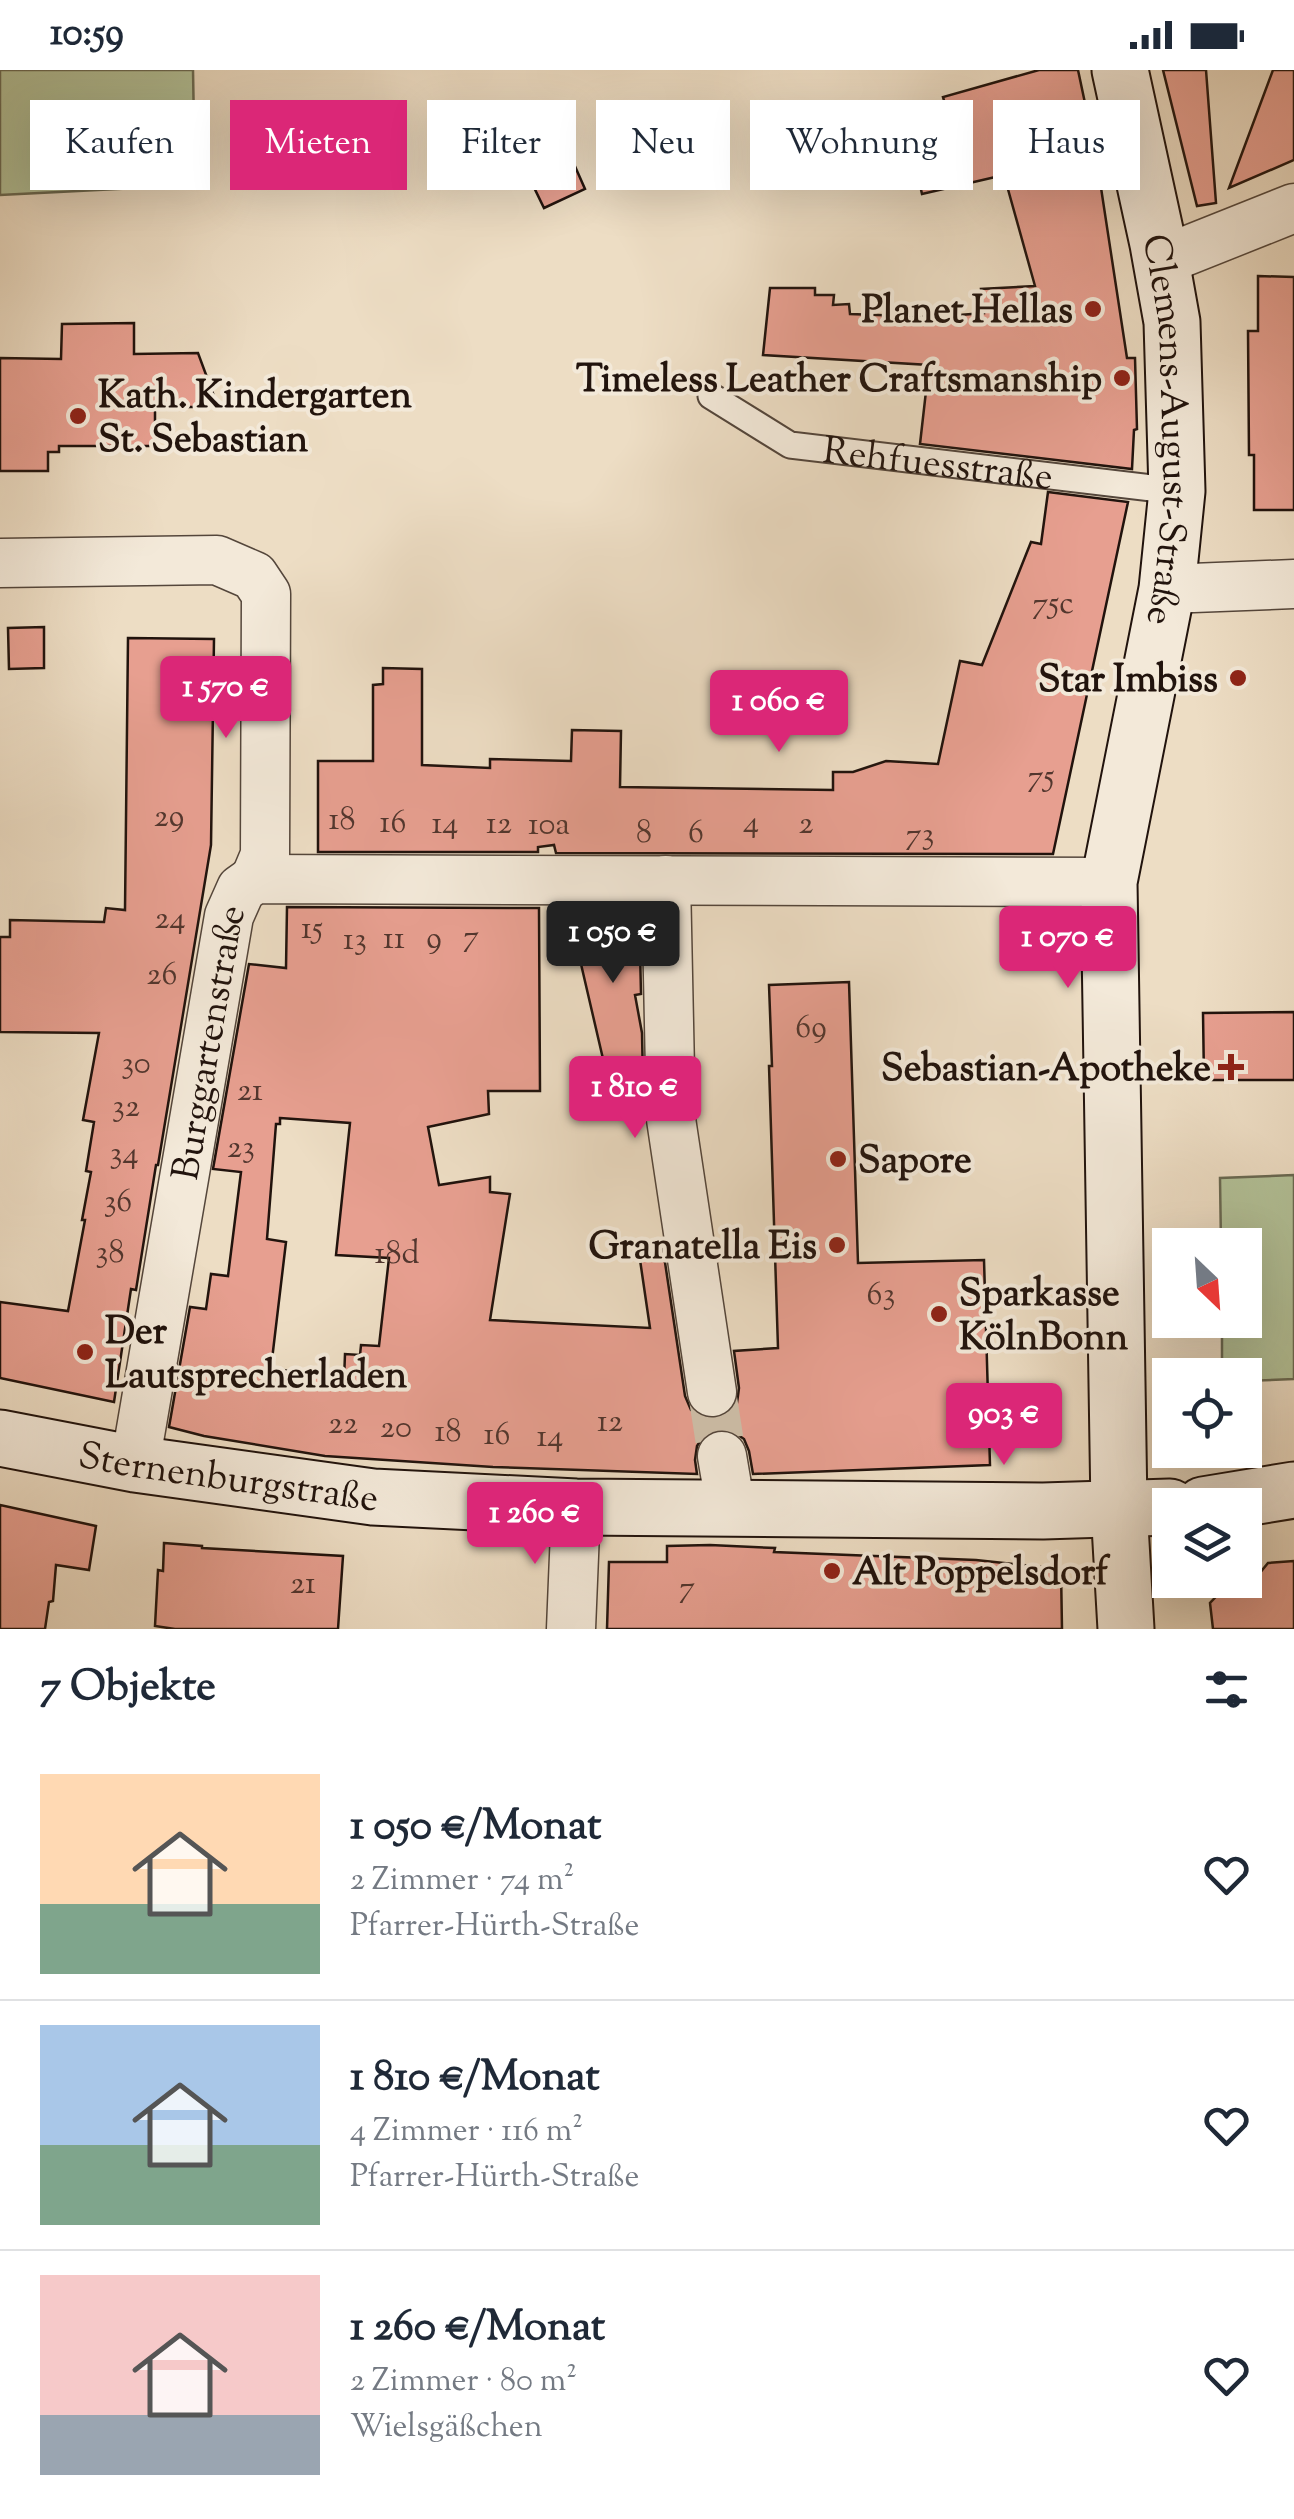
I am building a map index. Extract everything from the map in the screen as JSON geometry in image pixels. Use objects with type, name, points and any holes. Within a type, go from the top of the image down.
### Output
[{"type":"street","name":"Clemens-August-Straße","points":[[1120,70],[1172,322],[1177,491],[1168,589],[1109,882],[1145,1508],[1126,1629]]},
{"type":"street","points":[[1162,261],[1294,208]]},
{"type":"street","points":[[0,563],[217,560],[254,576],[266,594],[265,855],[256,879]]},
{"type":"street","points":[[1168,589],[1294,584]]},
{"type":"street","name":"Burggartenstraße","points":[[135,1464],[229,916],[241,890],[256,879],[1109,882]]},
{"type":"street","points":[[666,880],[671,1120],[712,1392]]},
{"type":"street","name":"Sternenburgstraße","points":[[0,1438],[135,1464],[373,1496],[576,1507],[1042,1511],[1145,1508]]},
{"type":"street","points":[[722,1456],[730,1509]]},
{"type":"street","points":[[1262,1495],[1294,1490]]},
{"type":"street","points":[[571,1629],[576,1507]]},
{"type":"lane","name":"Rehfuesstraße","points":[[711,396],[790,445],[1177,491]]},
{"type":"green space","points":[[0,70],[193,70],[194,100],[30,100],[30,190],[98,190],[0,195]]},
{"type":"green space","points":[[1294,1175],[1294,1379],[1262,1380],[1262,1358],[1222,1358],[1222,1338],[1262,1338],[1262,1228],[1221,1228],[1220,1178]]},
{"type":"building","points":[[1039,70],[1078,70],[1084,100],[993,100],[993,178],[973,182],[973,100],[943,97]]},
{"type":"building","points":[[1163,70],[1206,70],[1216,203],[1197,206]]},
{"type":"building","points":[[1273,70],[1294,70],[1294,160],[1229,188]]},
{"type":"building","points":[[576,169],[585,189],[544,208],[535,190],[576,190]]},
{"type":"building","points":[[1008,190],[1101,190],[1127,358],[1135,358],[1137,429],[1132,469],[920,444],[929,365],[763,355],[770,288],[815,288],[815,295],[834,295],[833,305],[849,304],[850,314],[934,317],[984,313],[981,289],[1035,286]]},
{"type":"building","points":[[1258,276],[1294,277],[1294,510],[1254,510],[1254,455],[1249,455],[1248,331],[1258,331]]},
{"type":"building","name":"Kath. Kindergarten St. Sebastian","points":[[134,323],[134,354],[198,353],[218,407],[155,407],[155,446],[59,446],[59,452],[48,452],[48,471],[0,471],[0,358],[61,359],[62,324]]},
{"type":"building","points":[[1048,492],[1128,502],[1053,854],[556,853],[554,845],[538,847],[538,852],[318,852],[318,761],[373,761],[373,685],[383,684],[383,668],[422,669],[422,765],[490,768],[490,759],[571,761],[572,730],[621,731],[620,787],[833,790],[833,772],[853,772],[886,761],[938,764],[960,661],[982,665],[1031,542],[1041,544]]},
{"type":"building","points":[[44,627],[44,668],[9,669],[8,628]]},
{"type":"building","points":[[128,638],[214,639],[211,845],[114,1402],[0,1378],[0,1302],[68,1311],[91,1172],[86,1171],[94,1122],[83,1120],[99,1033],[0,1032],[0,937],[10,937],[10,920],[104,922],[106,908],[125,910]]},
{"type":"building","points":[[287,907],[539,908],[540,1091],[488,1091],[489,1114],[428,1127],[439,1185],[490,1177],[490,1192],[510,1194],[490,1320],[650,1328],[639,1253],[663,1249],[685,1396],[691,1410],[703,1418],[715,1419],[728,1414],[737,1403],[734,1351],[778,1348],[769,985],[849,982],[858,1263],[984,1260],[990,1465],[753,1474],[744,1439],[732,1431],[718,1429],[705,1434],[697,1446],[697,1474],[493,1467],[325,1456],[169,1427],[190,1307],[206,1309],[211,1274],[228,1276],[241,1172],[213,1169],[249,964],[286,968]],"holes":[[[280,1118],[350,1123],[336,1255],[389,1258],[379,1346],[361,1345],[360,1355],[345,1354],[344,1380],[271,1368],[286,1242],[267,1239],[276,1124],[280,1124]]]},
{"type":"building","points":[[568,908],[639,908],[641,994],[635,995],[642,1033],[643,1082],[610,1089]]},
{"type":"building","points":[[1294,1012],[1294,1080],[1204,1080],[1203,1013]]},
{"type":"building","points":[[0,1505],[96,1526],[89,1570],[56,1565],[53,1601],[49,1602],[45,1629],[0,1629]]},
{"type":"building","points":[[164,1543],[343,1556],[338,1629],[155,1626],[158,1570],[163,1571]]},
{"type":"building","points":[[667,1546],[775,1548],[774,1552],[976,1560],[1061,1569],[1062,1629],[607,1629],[609,1562],[667,1562]]},
{"type":"building","points":[[1294,1561],[1294,1629],[1213,1629],[1210,1603],[1215,1598],[1262,1598],[1262,1570],[1268,1563]]},
{"type":"tunnel","points":[[712,1392],[722,1456]]},
{"type":"place","name":"Planet Hellas","points":[[1093,309]]},
{"type":"place","name":"Timeless Leather Craftsmanship","points":[[1122,378]]},
{"type":"place","name":"Kath. Kindergarten St. Sebastian","points":[[78,416]]},
{"type":"place","name":"Star Imbiss","points":[[1238,678]]},
{"type":"place","name":"Sebastian-Apotheke","points":[[1231,1067]]},
{"type":"place","name":"Sapore","points":[[838,1159]]},
{"type":"place","name":"Granatella Eis","points":[[837,1245]]},
{"type":"place","name":"Sparkasse KölnBonn","points":[[939,1314]]},
{"type":"place","name":"Der Lautsprecherladen","points":[[85,1352]]},
{"type":"place","name":"Alt Poppelsdorf","points":[[832,1571]]}]
